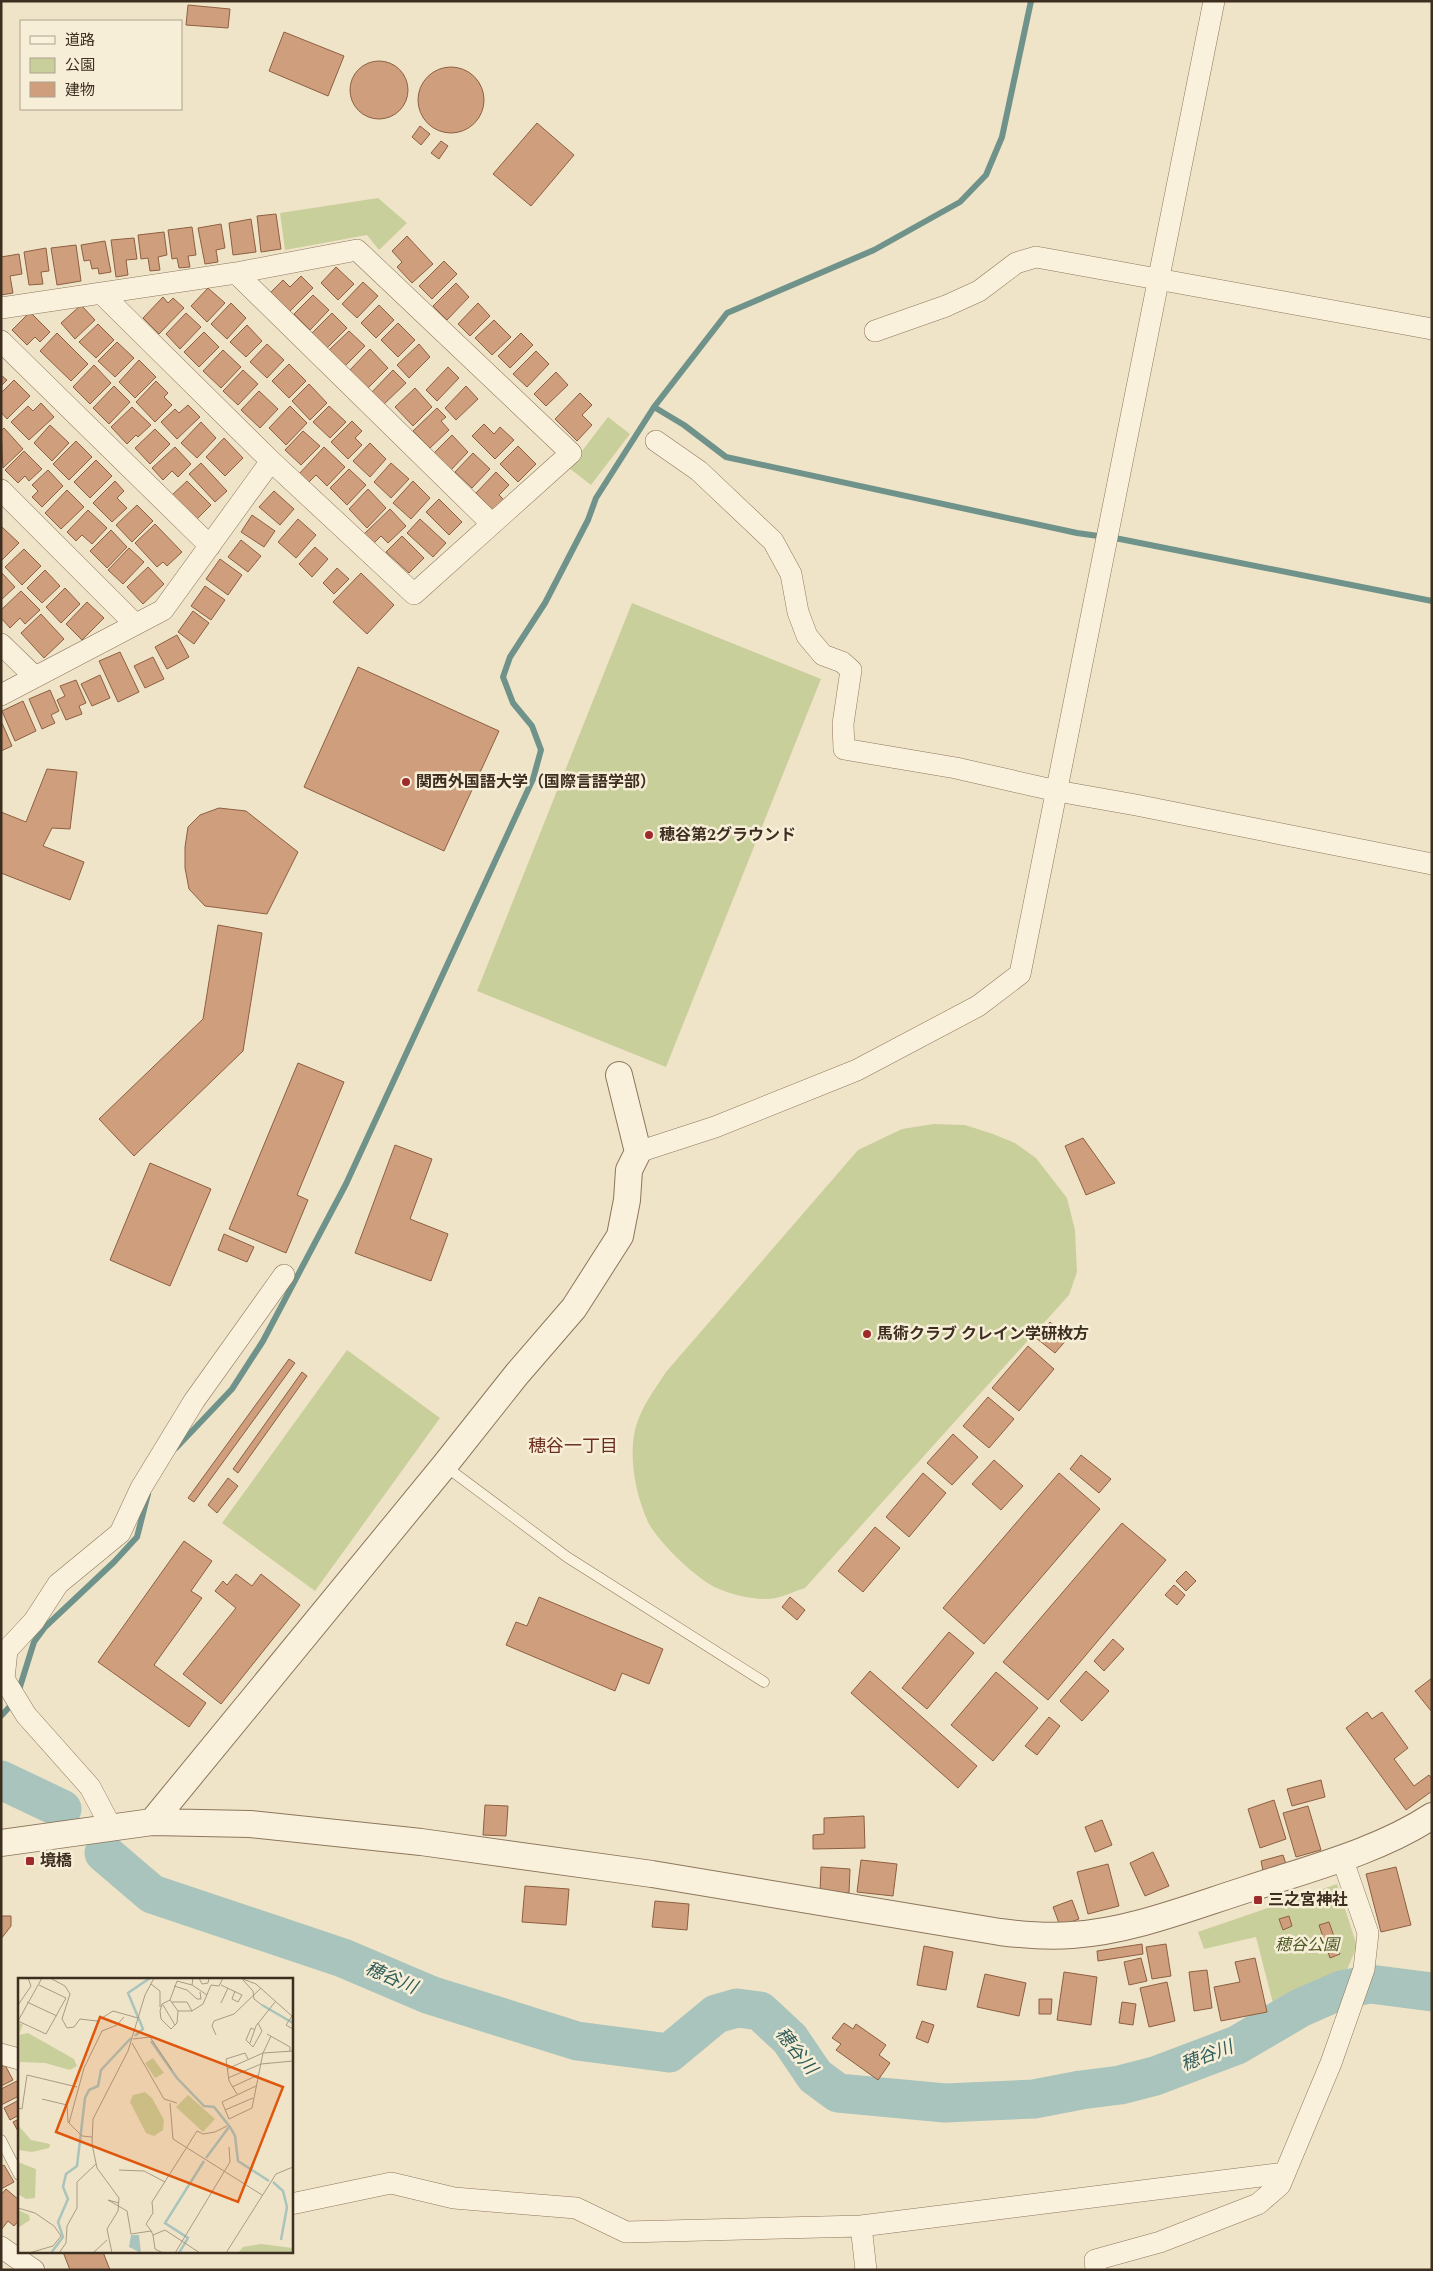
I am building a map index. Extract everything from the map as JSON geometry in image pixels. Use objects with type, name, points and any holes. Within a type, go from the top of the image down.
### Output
[{"type":"street","points":[[638,1152],[715,1127],[857,1070],[978,1006],[1020,974],[1157,278],[1214,1]]},
{"type":"street","points":[[1,308],[236,273],[357,250],[571,453],[414,594],[271,462],[102,294]]},
{"type":"street","points":[[875,331],[946,306],[979,291],[1016,263],[1036,257],[1432,329]]},
{"type":"street","points":[[236,273],[492,524]]},
{"type":"street","points":[[1,341],[210,546]]},
{"type":"street","points":[[656,441],[699,472],[773,541],[791,574],[798,612],[807,636],[823,655],[842,662],[851,670],[843,724],[844,749],[956,768],[1057,792],[1136,805],[1432,864]]},
{"type":"street","points":[[1,695],[163,610],[271,462]]},
{"type":"street","points":[[1,490],[136,624]]},
{"type":"street","points":[[1,644],[35,677]]},
{"type":"street","points":[[152,1822],[444,1466],[517,1374],[574,1308],[620,1236],[627,1200],[629,1170],[638,1152],[618,1075]]},
{"type":"street","points":[[111,1827],[90,1787],[26,1715],[4,1679],[7,1650],[34,1621],[58,1584],[120,1533],[141,1488],[194,1401],[284,1275]]},
{"type":"street","points":[[1,1842],[152,1822],[250,1824],[421,1842],[652,1874],[1000,1932],[1041,1936],[1073,1935],[1139,1924],[1342,1858],[1416,1826],[1432,1816]]},
{"type":"street","points":[[1096,2270],[1095,2260],[1160,2242],[1258,2204],[1280,2185],[1331,2063],[1364,1969],[1368,1933],[1342,1858]]},
{"type":"street","points":[[1,2054],[18,2059]]},
{"type":"street","points":[[292,2204],[390,2183],[454,2198],[576,2208],[626,2232],[861,2226],[1285,2173]]},
{"type":"street","points":[[861,2226],[866,2270]]},
{"type":"street","points":[[1,2247],[34,2270]]},
{"type":"lane","points":[[444,1466],[567,1557],[764,1682]]},
{"type":"lane","points":[[1,2140],[18,2173]]},
{"type":"green space","points":[[378,198],[407,223],[379,250],[367,235],[285,250],[280,213]]},
{"type":"green space","points":[[608,417],[630,434],[591,485],[569,468]]},
{"type":"green space","name":"穂谷第2グラウンド","points":[[632,603],[821,679],[666,1067],[477,991]]},
{"type":"green space","name":"馬術クラブ クレイン学研枚方","points":[[934,1124],[965,1125],[993,1134],[1015,1143],[1036,1158],[1067,1198],[1075,1230],[1077,1272],[1069,1295],[805,1588],[779,1597],[762,1599],[732,1594],[710,1585],[690,1570],[669,1550],[648,1522],[638,1493],[633,1464],[634,1434],[640,1415],[649,1397],[666,1372],[858,1150],[902,1129]]},
{"type":"green space","points":[[347,1350],[440,1418],[315,1591],[222,1523]]},
{"type":"green space","name":"穂谷公園","points":[[1337,1884],[1357,1946],[1333,2003],[1276,2015],[1256,1937],[1204,1949],[1198,1932]]},
{"type":"building","points":[[188,5],[230,9],[228,28],[186,25]]},
{"type":"building","points":[[284,32],[344,56],[328,96],[269,71]]},
{"type":"building","points":[[373,61],[385,61],[400,69],[408,84],[408,96],[400,111],[385,119],[373,119],[358,111],[350,96],[350,84],[358,69]]},
{"type":"building","points":[[451,67],[464,70],[474,77],[481,87],[484,100],[481,113],[474,123],[464,130],[451,133],[438,130],[428,123],[421,113],[418,100],[421,87],[428,77],[438,70]]},
{"type":"building","points":[[537,123],[574,155],[531,206],[493,174]]},
{"type":"building","points":[[420,126],[430,134],[421,145],[412,137]]},
{"type":"building","points":[[441,141],[448,146],[439,159],[431,153]]},
{"type":"building","points":[[276,214],[281,249],[261,252],[257,216]]},
{"type":"building","points":[[251,219],[256,252],[233,255],[229,223]]},
{"type":"building","points":[[221,224],[225,248],[216,250],[218,262],[205,264],[198,228]]},
{"type":"building","points":[[192,227],[196,255],[188,256],[190,267],[179,268],[177,258],[172,259],[168,230]]},
{"type":"building","points":[[164,232],[167,255],[158,257],[160,270],[150,271],[148,258],[141,259],[138,235]]},
{"type":"building","points":[[407,236],[433,264],[412,283],[397,267],[402,262],[392,251]]},
{"type":"building","points":[[134,238],[137,259],[126,260],[128,275],[116,277],[111,240]]},
{"type":"building","points":[[105,241],[111,272],[99,274],[98,268],[92,269],[90,260],[84,261],[81,245]]},
{"type":"building","points":[[76,245],[81,281],[57,285],[51,248]]},
{"type":"building","points":[[46,248],[49,271],[41,272],[43,284],[29,285],[24,252]]},
{"type":"building","points":[[19,254],[22,274],[10,276],[13,293],[1,295],[1,257]]},
{"type":"building","points":[[444,261],[457,274],[432,299],[419,286]]},
{"type":"building","points":[[336,267],[354,284],[338,300],[321,283]]},
{"type":"building","points":[[301,276],[313,288],[288,313],[269,294],[283,280],[290,287]]},
{"type":"building","points":[[363,282],[378,296],[357,318],[342,304]]},
{"type":"building","points":[[456,283],[469,297],[447,320],[433,306]]},
{"type":"building","points":[[208,288],[225,303],[207,322],[191,306]]},
{"type":"building","points":[[313,295],[329,310],[310,330],[294,314]]},
{"type":"building","points":[[163,297],[168,303],[173,298],[184,308],[159,334],[143,318]]},
{"type":"building","points":[[231,303],[246,318],[227,339],[211,324]]},
{"type":"building","points":[[478,303],[490,316],[470,336],[458,324]]},
{"type":"building","points":[[81,305],[95,320],[75,339],[61,323]]},
{"type":"building","points":[[379,305],[394,320],[376,338],[361,323]]},
{"type":"building","points":[[30,312],[50,332],[40,342],[35,337],[27,345],[12,330]]},
{"type":"building","points":[[186,313],[201,327],[180,349],[166,334]]},
{"type":"building","points":[[332,313],[347,328],[326,349],[311,334]]},
{"type":"building","points":[[494,320],[511,337],[492,355],[475,338]]},
{"type":"building","points":[[398,323],[415,340],[398,357],[381,340]]},
{"type":"building","points":[[98,324],[114,340],[96,358],[79,342]]},
{"type":"building","points":[[247,325],[262,341],[246,357],[230,342]]},
{"type":"building","points":[[349,331],[365,346],[345,366],[329,350]]},
{"type":"building","points":[[204,332],[219,347],[199,367],[184,352]]},
{"type":"building","points":[[57,333],[88,364],[71,381],[40,351]]},
{"type":"building","points":[[521,333],[533,345],[510,368],[498,356]]},
{"type":"building","points":[[117,342],[134,358],[115,377],[98,361]]},
{"type":"building","points":[[267,344],[284,360],[267,378],[250,362]]},
{"type":"building","points":[[419,344],[430,357],[409,378],[397,365]]},
{"type":"building","points":[[370,349],[388,368],[367,389],[349,371]]},
{"type":"building","points":[[223,350],[241,367],[221,388],[203,371]]},
{"type":"building","points":[[536,351],[549,364],[527,387],[513,374]]},
{"type":"building","points":[[139,360],[156,377],[135,398],[119,382]]},
{"type":"building","points":[[289,364],[306,381],[289,398],[272,381]]},
{"type":"building","points":[[94,365],[111,383],[90,404],[73,387]]},
{"type":"building","points":[[448,367],[459,378],[437,401],[426,390]]},
{"type":"building","points":[[243,370],[258,384],[238,405],[223,391]]},
{"type":"building","points":[[393,370],[406,383],[382,406],[370,394]]},
{"type":"building","points":[[556,372],[568,385],[546,406],[534,394]]},
{"type":"building","points":[[1,375],[7,380],[1,386]]},
{"type":"building","points":[[14,380],[30,396],[7,419],[1,412],[1,393]]},
{"type":"building","points":[[156,381],[168,393],[164,397],[172,405],[155,422],[136,402]]},
{"type":"building","points":[[309,384],[327,403],[310,420],[292,401]]},
{"type":"building","points":[[114,386],[130,402],[109,424],[93,408]]},
{"type":"building","points":[[466,386],[478,399],[456,420],[445,408]]},
{"type":"building","points":[[415,388],[432,407],[413,426],[395,407]]},
{"type":"building","points":[[259,391],[278,409],[260,428],[241,410]]},
{"type":"building","points":[[580,393],[592,405],[582,415],[592,425],[577,441],[555,419]]},
{"type":"building","points":[[41,403],[54,417],[29,440],[11,422],[28,406],[33,411]]},
{"type":"building","points":[[188,405],[200,417],[177,439],[161,422],[175,409],[179,413]]},
{"type":"building","points":[[290,406],[307,423],[286,445],[269,428]]},
{"type":"building","points":[[329,406],[346,422],[330,438],[313,422]]},
{"type":"building","points":[[132,407],[151,425],[127,444],[111,427]]},
{"type":"building","points":[[437,408],[446,417],[441,421],[449,430],[430,448],[413,431]]},
{"type":"building","points":[[352,421],[362,431],[355,438],[362,445],[348,459],[331,442]]},
{"type":"building","points":[[201,422],[216,438],[197,458],[181,443]]},
{"type":"building","points":[[484,424],[494,434],[500,427],[514,440],[495,459],[472,436]]},
{"type":"building","points":[[50,425],[69,443],[52,461],[34,443]]},
{"type":"building","points":[[4,428],[23,449],[3,468],[1,431]]},
{"type":"building","points":[[155,429],[170,444],[150,464],[135,448]]},
{"type":"building","points":[[303,431],[320,446],[301,465],[285,450]]},
{"type":"building","points":[[452,435],[468,452],[450,471],[433,454]]},
{"type":"building","points":[[224,438],[243,458],[225,476],[206,457]]},
{"type":"building","points":[[76,441],[92,457],[69,480],[53,464]]},
{"type":"building","points":[[370,443],[386,459],[370,477],[353,461]]},
{"type":"building","points":[[518,446],[536,464],[518,482],[500,464]]},
{"type":"building","points":[[175,447],[191,464],[178,477],[172,471],[163,480],[152,468]]},
{"type":"building","points":[[324,447],[345,467],[327,486],[316,475],[309,482],[299,474]]},
{"type":"building","points":[[24,451],[42,469],[29,481],[25,476],[18,483],[5,470]]},
{"type":"building","points":[[473,453],[490,469],[472,488],[455,472]]},
{"type":"building","points":[[96,460],[112,476],[90,498],[74,482]]},
{"type":"building","points":[[201,463],[227,491],[215,502],[189,474]]},
{"type":"building","points":[[391,463],[409,479],[391,498],[374,482]]},
{"type":"building","points":[[349,469],[366,485],[347,505],[330,488]]},
{"type":"building","points":[[48,470],[63,486],[42,507],[32,497],[38,491],[32,485]]},
{"type":"building","points":[[496,472],[509,485],[499,495],[504,500],[494,511],[476,493]]},
{"type":"building","points":[[115,481],[124,491],[117,498],[127,508],[112,522],[93,503]]},
{"type":"building","points":[[187,481],[211,505],[196,520],[172,495]]},
{"type":"building","points":[[413,481],[430,498],[411,519],[393,503]]},
{"type":"building","points":[[368,489],[386,508],[367,528],[349,509]]},
{"type":"building","points":[[67,490],[84,507],[61,529],[45,513]]},
{"type":"building","points":[[274,491],[294,509],[280,525],[259,507]]},
{"type":"building","points":[[439,499],[462,522],[449,535],[426,512]]},
{"type":"building","points":[[137,505],[153,521],[132,542],[116,525]]},
{"type":"building","points":[[390,509],[406,526],[388,543],[381,536],[373,544],[364,534]]},
{"type":"building","points":[[88,510],[107,528],[92,544],[82,535],[76,541],[67,532]]},
{"type":"building","points":[[252,515],[275,531],[264,547],[241,532]]},
{"type":"building","points":[[298,519],[316,535],[296,558],[278,542]]},
{"type":"building","points":[[420,519],[446,543],[433,557],[407,533]]},
{"type":"building","points":[[155,524],[182,552],[167,566],[163,562],[157,567],[135,543]]},
{"type":"building","points":[[1,528],[19,543],[1,561]]},
{"type":"building","points":[[111,530],[127,547],[107,568],[90,551]]},
{"type":"building","points":[[402,536],[424,558],[409,573],[386,552]]},
{"type":"building","points":[[241,540],[261,556],[248,572],[228,557]]},
{"type":"building","points":[[315,547],[328,559],[312,577],[299,564]]},
{"type":"building","points":[[129,548],[144,562],[123,584],[108,570]]},
{"type":"building","points":[[24,549],[41,566],[22,585],[5,567]]},
{"type":"building","points":[[220,559],[242,575],[228,595],[206,579]]},
{"type":"building","points":[[148,567],[164,584],[143,604],[127,587]]},
{"type":"building","points":[[337,568],[349,579],[334,594],[323,583]]},
{"type":"building","points":[[45,570],[60,586],[42,603],[27,588]]},
{"type":"building","points":[[1,572],[15,587],[1,600]]},
{"type":"building","points":[[361,573],[394,605],[367,634],[333,602]]},
{"type":"building","points":[[205,586],[225,600],[211,620],[191,606]]},
{"type":"building","points":[[65,588],[80,604],[61,623],[46,607]]},
{"type":"building","points":[[21,591],[40,610],[25,624],[20,618],[10,628],[1,618],[1,610]]},
{"type":"building","points":[[87,602],[104,618],[82,640],[66,624]]},
{"type":"building","points":[[193,611],[209,623],[194,644],[178,632]]},
{"type":"building","points":[[41,614],[64,639],[44,658],[21,633]]},
{"type":"building","points":[[177,635],[189,657],[167,669],[155,647]]},
{"type":"building","points":[[120,652],[139,692],[118,702],[99,661]]},
{"type":"building","points":[[153,657],[164,679],[145,688],[134,666]]},
{"type":"building","points":[[358,667],[499,731],[444,851],[304,787]]},
{"type":"building","points":[[100,675],[110,698],[92,706],[81,684]]},
{"type":"building","points":[[76,680],[86,703],[79,706],[82,714],[66,720],[57,700],[65,696],[60,686]]},
{"type":"building","points":[[50,690],[59,711],[51,715],[55,723],[42,729],[29,699]]},
{"type":"building","points":[[23,701],[36,731],[15,741],[2,711]]},
{"type":"building","points":[[1,724],[12,746],[1,751]]},
{"type":"building","points":[[47,769],[77,772],[70,829],[52,828],[43,846],[84,862],[70,900],[1,873],[1,812],[26,822]]},
{"type":"building","points":[[219,808],[246,811],[298,852],[267,914],[205,906],[189,889],[185,868],[185,847],[188,827],[200,815]]},
{"type":"building","points":[[218,925],[262,933],[243,1051],[134,1156],[99,1119],[203,1019]]},
{"type":"building","points":[[298,1063],[344,1082],[297,1195],[308,1200],[286,1253],[229,1229]]},
{"type":"building","points":[[1083,1138],[1115,1183],[1086,1195],[1065,1146]]},
{"type":"building","points":[[395,1145],[432,1159],[410,1219],[448,1234],[431,1281],[355,1253]]},
{"type":"building","points":[[150,1163],[211,1189],[170,1286],[110,1260]]},
{"type":"building","points":[[224,1234],[254,1247],[247,1262],[218,1250]]},
{"type":"building","points":[[1050,1322],[1068,1338],[1055,1353],[1036,1338]]},
{"type":"building","points":[[1028,1346],[1054,1369],[1019,1411],[992,1388]]},
{"type":"building","points":[[289,1359],[295,1363],[194,1502],[188,1498]]},
{"type":"building","points":[[302,1372],[307,1376],[238,1473],[233,1469]]},
{"type":"building","points":[[988,1397],[1014,1419],[989,1448],[963,1426]]},
{"type":"building","points":[[953,1434],[978,1457],[952,1485],[927,1463]]},
{"type":"building","points":[[1081,1455],[1111,1479],[1099,1493],[1070,1469]]},
{"type":"building","points":[[994,1460],[1023,1486],[1001,1510],[972,1484]]},
{"type":"building","points":[[923,1473],[946,1493],[909,1537],[886,1517]]},
{"type":"building","points":[[1059,1473],[1100,1509],[984,1644],[943,1608]]},
{"type":"building","points":[[228,1478],[238,1486],[217,1513],[208,1505]]},
{"type":"building","points":[[1122,1523],[1166,1560],[1048,1700],[1003,1662]]},
{"type":"building","points":[[875,1527],[900,1548],[863,1592],[838,1571]]},
{"type":"building","points":[[184,1541],[212,1561],[191,1591],[202,1598],[154,1665],[206,1703],[189,1727],[98,1662]]},
{"type":"building","points":[[1186,1571],[1196,1581],[1186,1591],[1176,1581]]},
{"type":"building","points":[[236,1574],[252,1586],[261,1574],[300,1605],[221,1704],[183,1674],[236,1608],[215,1591],[223,1581],[227,1585]]},
{"type":"building","points":[[1174,1585],[1185,1595],[1177,1605],[1165,1595]]},
{"type":"building","points":[[539,1597],[663,1649],[649,1684],[622,1673],[615,1691],[506,1645],[516,1622],[527,1626]]},
{"type":"building","points":[[790,1597],[805,1610],[797,1620],[782,1607]]},
{"type":"building","points":[[949,1632],[974,1653],[927,1709],[902,1688]]},
{"type":"building","points":[[1113,1639],[1124,1649],[1104,1671],[1094,1661]]},
{"type":"building","points":[[870,1671],[977,1766],[958,1788],[851,1693]]},
{"type":"building","points":[[1086,1671],[1109,1691],[1082,1721],[1060,1701]]},
{"type":"building","points":[[996,1672],[1038,1708],[993,1761],[951,1725]]},
{"type":"building","points":[[1432,1678],[1432,1712],[1415,1691]]},
{"type":"building","points":[[1367,1712],[1372,1719],[1382,1712],[1408,1748],[1394,1759],[1414,1786],[1429,1775],[1432,1779],[1432,1791],[1406,1810],[1346,1728]]},
{"type":"building","points":[[1049,1717],[1060,1726],[1037,1755],[1025,1746]]},
{"type":"building","points":[[1321,1780],[1325,1797],[1292,1806],[1287,1789]]},
{"type":"building","points":[[1274,1800],[1286,1839],[1260,1848],[1248,1809]]},
{"type":"building","points":[[485,1805],[508,1806],[506,1836],[483,1835]]},
{"type":"building","points":[[1308,1806],[1321,1850],[1296,1857],[1283,1813]]},
{"type":"building","points":[[864,1816],[865,1848],[813,1849],[813,1835],[824,1834],[824,1818]]},
{"type":"building","points":[[1102,1820],[1112,1845],[1095,1852],[1085,1827]]},
{"type":"building","points":[[1153,1852],[1169,1886],[1145,1896],[1130,1863]]},
{"type":"building","points":[[1283,1855],[1286,1864],[1263,1871],[1261,1861]]},
{"type":"building","points":[[861,1860],[897,1864],[893,1896],[857,1892]]},
{"type":"building","points":[[1108,1864],[1119,1906],[1088,1914],[1077,1872]]},
{"type":"building","points":[[821,1867],[850,1869],[849,1893],[820,1892]]},
{"type":"building","points":[[1396,1867],[1411,1925],[1381,1932],[1366,1874]]},
{"type":"building","points":[[525,1886],[569,1889],[566,1925],[522,1922]]},
{"type":"building","points":[[1072,1900],[1079,1919],[1060,1926],[1053,1907]]},
{"type":"building","points":[[655,1901],[689,1904],[687,1930],[652,1927]]},
{"type":"building","points":[[1,1916],[11,1916],[11,1926],[1,1939]]},
{"type":"building","points":[[1289,1916],[1292,1926],[1283,1930],[1279,1919]]},
{"type":"building","points":[[1329,1922],[1340,1954],[1330,1958],[1319,1925]]},
{"type":"building","points":[[1142,1944],[1143,1954],[1098,1961],[1097,1951]]},
{"type":"building","points":[[1166,1944],[1171,1976],[1152,1979],[1146,1947]]},
{"type":"building","points":[[924,1946],[953,1952],[946,1990],[917,1985]]},
{"type":"building","points":[[1141,1958],[1147,1981],[1129,1985],[1124,1962]]},
{"type":"building","points":[[1255,1958],[1267,2012],[1221,2021],[1214,1987],[1240,1982],[1235,1962]]},
{"type":"building","points":[[1207,1970],[1212,2008],[1194,2011],[1189,1972]]},
{"type":"building","points":[[1064,1972],[1097,1977],[1091,2025],[1057,2020]]},
{"type":"building","points":[[985,1974],[1026,1983],[1019,2016],[977,2007]]},
{"type":"building","points":[[1167,1982],[1175,2021],[1149,2027],[1140,1988]]},
{"type":"building","points":[[1039,1999],[1052,1999],[1051,2014],[1039,2014]]},
{"type":"building","points":[[1122,2002],[1136,2004],[1133,2025],[1119,2023]]},
{"type":"building","points":[[922,2021],[934,2025],[928,2043],[916,2038]]},
{"type":"building","points":[[844,2023],[853,2029],[856,2024],[886,2045],[879,2055],[890,2063],[878,2080],[836,2050],[841,2044],[832,2038]]},
{"type":"building","points":[[5,2065],[13,2080],[1,2086],[1,2067]]},
{"type":"building","points":[[18,2080],[18,2096],[1,2105],[1,2089]]},
{"type":"building","points":[[18,2101],[18,2116],[10,2120],[4,2108]]},
{"type":"building","points":[[18,2120],[18,2131],[13,2122]]},
{"type":"building","points":[[4,2165],[14,2182],[1,2189],[1,2167]]},
{"type":"building","points":[[6,2189],[18,2199],[18,2221],[14,2226],[8,2221],[1,2230],[1,2195]]},
{"type":"building","points":[[64,2254],[104,2254],[110,2270],[70,2270]]},
{"type":"waterway","points":[[176,1448],[232,1389],[263,1341],[346,1184],[533,779],[541,750],[532,726],[513,703],[503,677],[510,657],[545,603],[588,520],[596,498],[654,407],[727,313],[874,250],[960,202],[986,175],[1002,137],[1031,1]]},
{"type":"waterway","points":[[654,407],[684,425],[726,457],[1077,533],[1120,539],[1432,601]]},
{"type":"waterway","points":[[18,1693],[34,1642],[45,1627],[114,1562],[137,1537],[148,1494]]},
{"type":"waterway","points":[[1,1716],[14,1702]]},
{"type":"waterway","name":"穂谷川","points":[[1,1780],[62,1809]]},
{"type":"waterway","name":"穂谷川","points":[[104,1853],[152,1894],[343,1958],[430,1995],[577,2041],[669,2053],[716,2014],[737,2008],[760,2011],[790,2039],[815,2076],[838,2093],[945,2103],[1034,2099],[1120,2085],[1155,2076],[1237,2045],[1300,2008],[1341,1990],[1370,1984],[1432,1992]]},
{"type":"place","name":"関西外国語大学（国際言語学部）","points":[[406,782]]},
{"type":"place","name":"穂谷第2グラウンド","points":[[649,835]]},
{"type":"place","name":"馬術クラブ クレイン学研枚方","points":[[867,1334]]},
{"type":"place","name":"境橋","points":[[30,1861]]},
{"type":"place","name":"三之宮神社","points":[[1258,1900]]},
{"type":"district","name":"穂谷一丁目","points":[[573,1446]]}]
